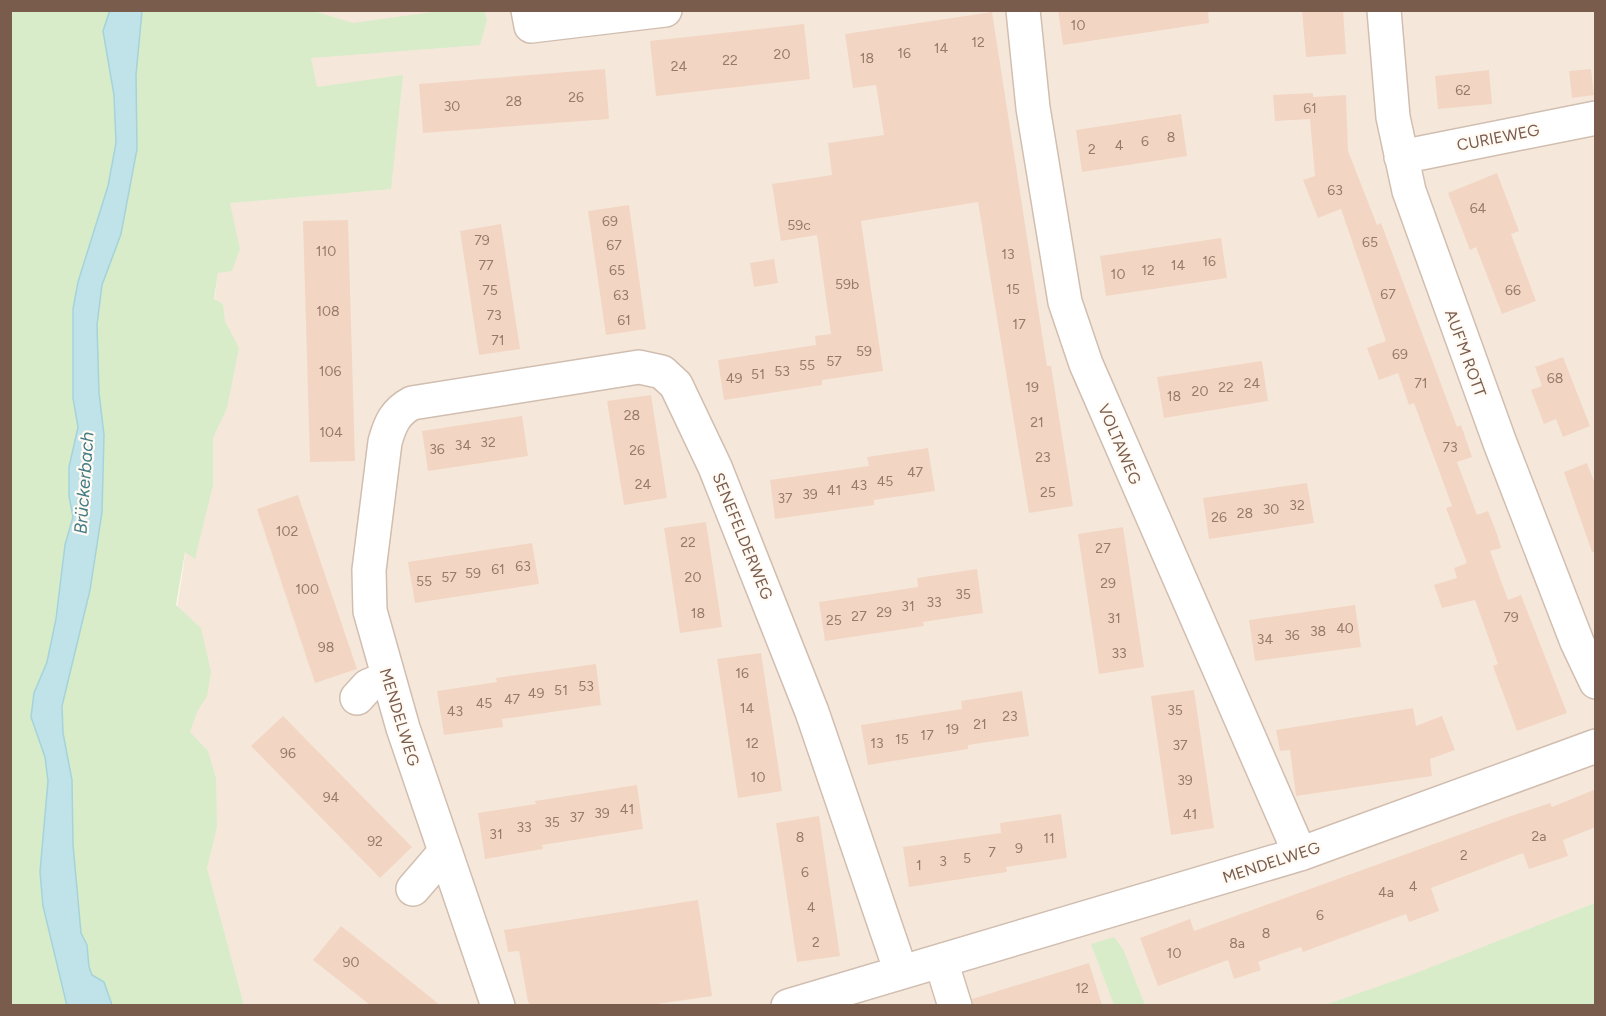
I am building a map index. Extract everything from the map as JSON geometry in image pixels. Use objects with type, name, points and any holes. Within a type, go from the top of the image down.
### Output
[{"type":"street","points":[[529,18],[665,10]]},
{"type":"street","name":"VOLTAWEG","points":[[1023,10],[1033,108],[1065,302],[1086,364],[1300,854]]},
{"type":"street","name":"AUF'M ROTT","points":[[1384,10],[1393,117],[1401,157],[1424,238],[1576,642],[1596,682]]},
{"type":"street","name":"CURIEWEG","points":[[1401,157],[1596,118]]},
{"type":"street","name":"SENEFELDERWEG","points":[[393,419],[412,403],[547,379],[639,367],[651,368],[669,377],[676,385],[715,467],[765,590],[812,712],[901,972]]},
{"type":"street","name":"MENDELWEG","points":[[393,419],[385,442],[369,570],[370,611],[387,678],[444,853],[498,1005]]},
{"type":"street","points":[[357,698],[368,686],[387,678]]},
{"type":"street","name":"MENDELWEG","points":[[802,1003],[1300,854],[1596,746]]},
{"type":"street","points":[[413,889],[444,853]]},
{"type":"street","points":[[941,961],[955,1005]]},
{"type":"shaded area","points":[[288,11],[1595,11],[1595,1005],[244,1005],[184,786],[172,638],[183,570],[226,203]]},
{"type":"green space","points":[[310,10],[353,23],[440,11],[484,10],[487,20],[480,45],[311,58],[317,87],[403,75],[391,189],[230,203],[240,249],[232,271],[218,273],[214,299],[223,304],[225,321],[239,348],[227,408],[213,438],[213,485],[195,559],[185,552],[176,605],[201,628],[211,672],[207,696],[197,712],[190,732],[208,751],[216,778],[217,827],[207,868],[244,1005],[11,1005],[10,11]]},
{"type":"green space","points":[[1595,903],[1595,1005],[1325,1005],[1411,975]]},
{"type":"green space","points":[[1114,937],[1123,949],[1145,1005],[1114,1005],[1091,944]]},
{"type":"water","name":"Brückerbach","points":[[110,10],[142,11],[136,75],[137,149],[121,234],[102,285],[97,325],[99,393],[104,435],[102,512],[90,590],[62,706],[63,733],[72,780],[73,845],[81,933],[87,945],[92,975],[104,982],[112,1005],[67,1006],[43,906],[40,872],[48,781],[45,757],[31,717],[34,693],[47,662],[56,619],[65,545],[73,517],[69,496],[69,467],[78,427],[73,398],[73,309],[78,282],[108,186],[116,143],[114,95],[103,31]]},
{"type":"building","points":[[1058,10],[1208,10],[1209,23],[1063,45]]},
{"type":"building","points":[[1302,10],[1343,10],[1346,54],[1306,57]]},
{"type":"building","points":[[992,12],[1047,366],[1051,366],[1073,506],[1029,513],[978,202],[861,221],[883,371],[822,380],[822,385],[724,400],[718,360],[816,345],[815,336],[831,334],[817,235],[781,241],[772,184],[832,175],[828,143],[884,135],[876,85],[853,88],[845,34]]},
{"type":"building","points":[[804,24],[810,79],[656,96],[650,41]]},
{"type":"building","points":[[605,69],[609,119],[423,133],[419,84]]},
{"type":"building","points":[[1591,69],[1594,95],[1572,98],[1569,71]]},
{"type":"building","points":[[1489,70],[1492,104],[1438,109],[1435,76]]},
{"type":"building","points":[[1313,93],[1313,97],[1346,95],[1348,151],[1377,225],[1381,223],[1457,427],[1461,425],[1472,457],[1457,462],[1477,515],[1488,511],[1501,548],[1490,551],[1508,600],[1521,595],[1567,713],[1517,731],[1493,666],[1498,664],[1475,600],[1442,608],[1434,585],[1457,578],[1454,568],[1467,563],[1446,508],[1452,506],[1414,403],[1409,405],[1398,373],[1379,380],[1367,348],[1386,341],[1341,209],[1318,218],[1303,180],[1315,176],[1310,119],[1275,121],[1273,95]]},
{"type":"building","points":[[1181,114],[1187,156],[1082,172],[1076,130]]},
{"type":"building","points":[[1497,173],[1519,231],[1511,234],[1536,301],[1502,314],[1476,247],[1470,250],[1448,193]]},
{"type":"building","points":[[629,205],[646,329],[606,335],[588,211]]},
{"type":"building","points":[[348,220],[355,461],[310,462],[303,221]]},
{"type":"building","points":[[501,224],[520,349],[479,355],[460,231]]},
{"type":"building","points":[[1221,238],[1227,278],[1106,296],[1100,256]]},
{"type":"building","points":[[774,259],[778,283],[754,287],[750,263]]},
{"type":"building","points":[[1563,357],[1590,426],[1563,437],[1556,419],[1544,424],[1531,390],[1542,386],[1535,367]]},
{"type":"building","points":[[1262,361],[1268,401],[1164,418],[1157,377]]},
{"type":"building","points":[[651,395],[667,498],[624,505],[607,401]]},
{"type":"building","points":[[522,416],[528,456],[428,471],[422,431]]},
{"type":"building","points":[[928,448],[935,491],[874,500],[874,505],[775,519],[770,480],[869,466],[867,457]]},
{"type":"building","points":[[1587,463],[1596,487],[1596,551],[1592,552],[1564,472]]},
{"type":"building","points":[[1307,483],[1314,523],[1209,539],[1203,498]]},
{"type":"building","points":[[298,495],[357,669],[315,683],[257,509]]},
{"type":"building","points":[[706,522],[722,627],[680,633],[664,528]]},
{"type":"building","points":[[1123,527],[1144,667],[1099,674],[1078,534]]},
{"type":"building","points":[[532,543],[539,584],[415,603],[408,562]]},
{"type":"building","points":[[977,569],[983,613],[923,622],[924,626],[825,641],[819,602],[918,587],[917,578]]},
{"type":"building","points":[[1355,605],[1361,647],[1255,661],[1249,620]]},
{"type":"building","points":[[761,653],[782,791],[738,798],[717,659]]},
{"type":"building","points":[[596,664],[601,705],[502,719],[503,727],[444,735],[437,691],[497,682],[496,678]]},
{"type":"building","points":[[1194,690],[1214,828],[1171,835],[1151,696]]},
{"type":"building","points":[[1022,691],[1029,736],[968,745],[968,749],[868,765],[861,725],[962,709],[961,701]]},
{"type":"building","points":[[1413,708],[1416,726],[1442,716],[1455,750],[1430,759],[1432,776],[1296,796],[1290,750],[1280,751],[1276,730]]},
{"type":"building","points":[[283,716],[412,847],[380,878],[251,746]]},
{"type":"building","points":[[637,785],[643,829],[542,845],[543,849],[485,859],[478,813],[536,804],[535,801]]},
{"type":"building","points":[[1596,789],[1596,827],[1563,840],[1568,856],[1529,869],[1523,853],[1431,888],[1439,911],[1409,922],[1406,914],[1303,952],[1301,947],[1258,962],[1261,970],[1234,979],[1228,960],[1158,986],[1140,938],[1190,919],[1194,931],[1511,816],[1550,803],[1552,807]]},
{"type":"building","points":[[1061,814],[1067,858],[1006,867],[1007,872],[909,887],[903,847],[1001,833],[1000,823]]},
{"type":"building","points":[[819,816],[840,956],[797,962],[776,823]]},
{"type":"building","points":[[698,900],[712,996],[650,1005],[531,1005],[528,1002],[519,951],[508,952],[504,930]]},
{"type":"building","points":[[341,926],[440,1005],[370,1005],[313,960]]},
{"type":"building","points":[[1089,963],[1102,1005],[973,1005],[972,999]]}]
